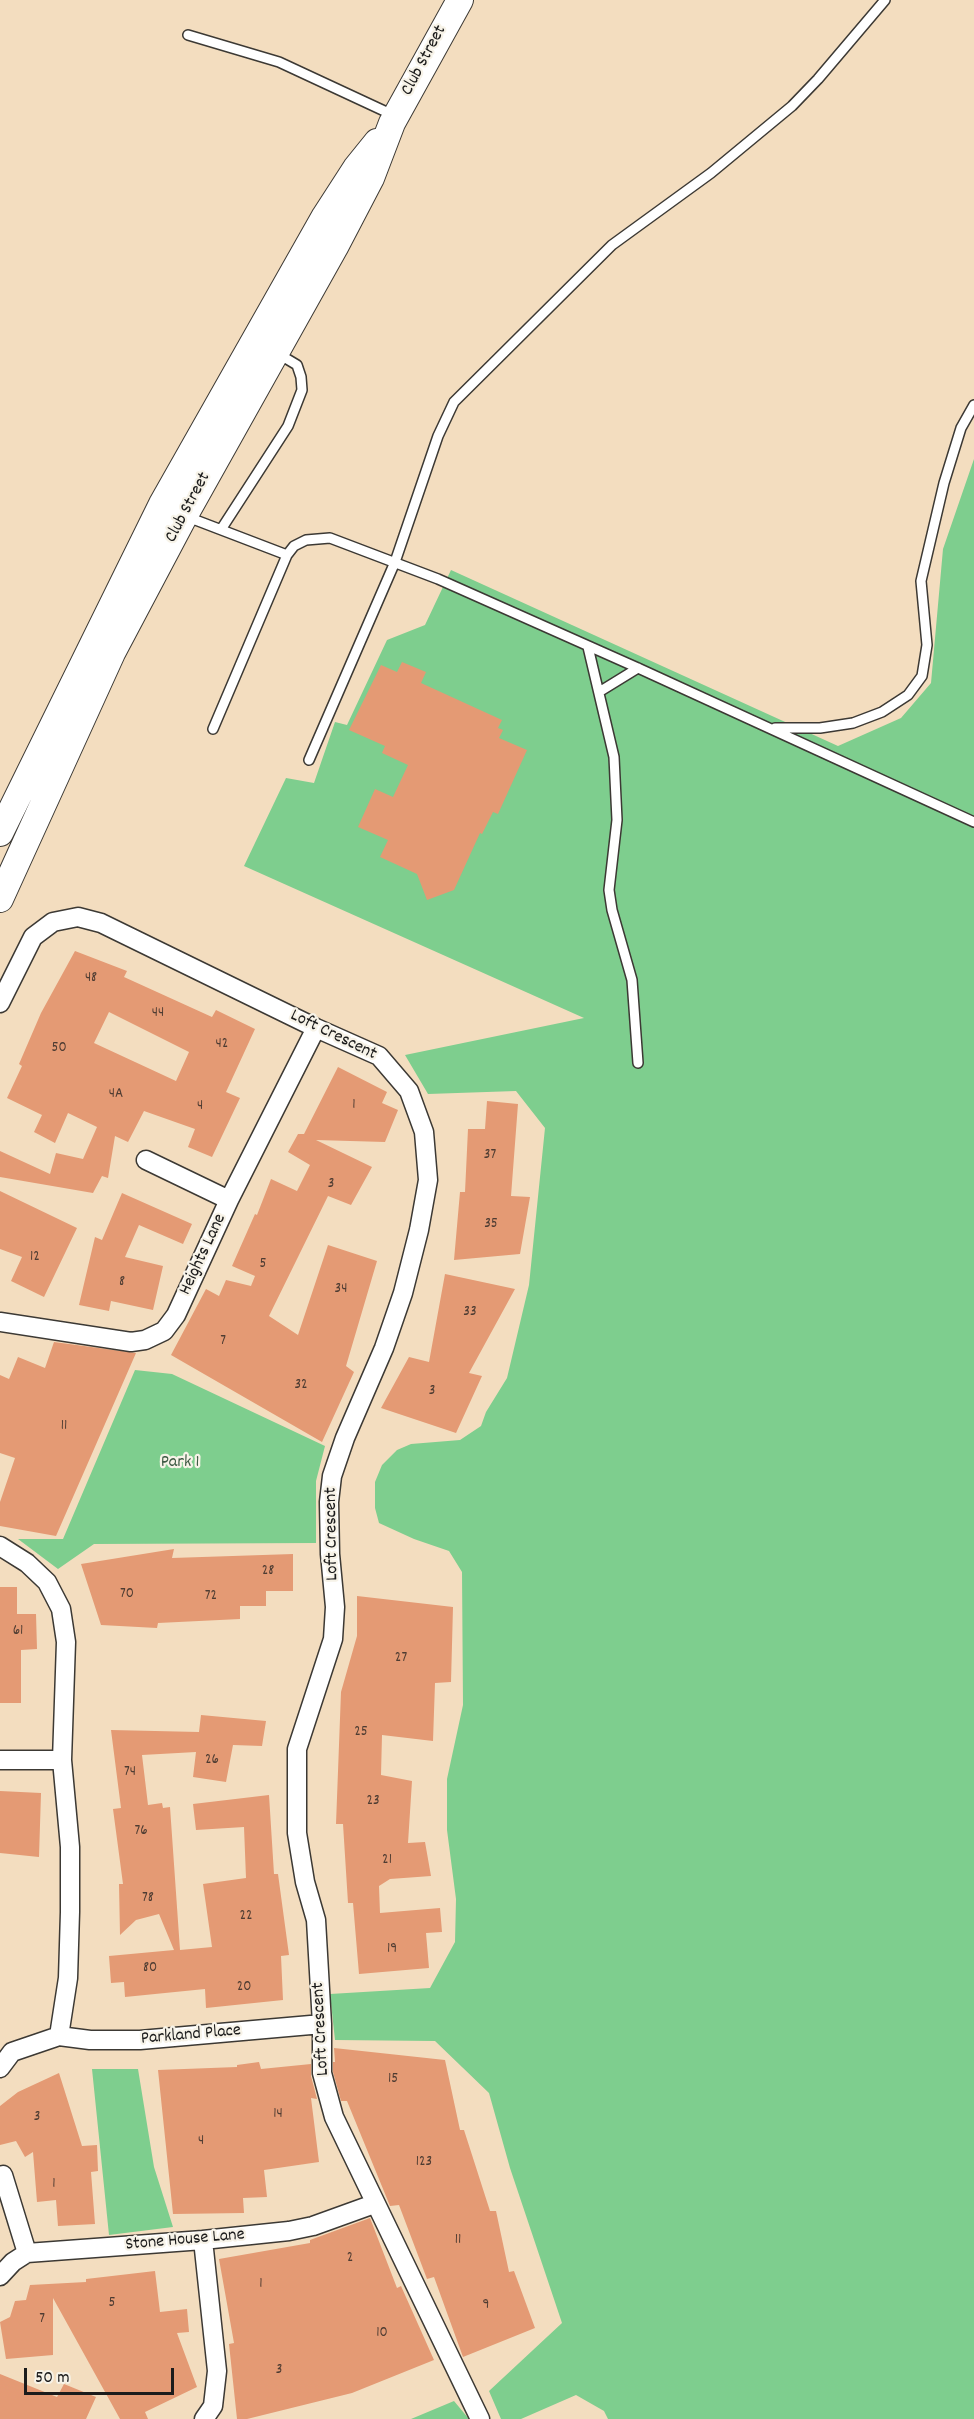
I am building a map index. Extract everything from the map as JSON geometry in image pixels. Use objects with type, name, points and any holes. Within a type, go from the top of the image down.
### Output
[{"type":"main road","name":"Club Street","points":[[0,899],[174,510],[274,352],[371,178],[394,120],[460,0]]},
{"type":"main road","name":"Club Street","points":[[1,828],[174,510],[325,216],[356,168],[394,120]]},
{"type":"street","points":[[1,828],[27,838]]},
{"type":"street","name":"Loft Crescent","points":[[0,1004],[33,937],[53,922],[78,917],[101,923],[316,1028],[379,1056],[409,1091],[424,1132],[428,1180],[419,1230],[403,1293],[384,1348],[345,1438],[332,1476],[329,1502],[330,1554],[335,1607],[333,1639],[297,1749],[297,1833],[305,1882],[316,1920],[322,2024],[322,2073],[334,2117],[374,2204],[480,2419]]},
{"type":"street","name":"Heights Lane","points":[[0,1322],[131,1342],[145,1340],[164,1331],[176,1315],[229,1200],[316,1028]]},
{"type":"street","points":[[146,1160],[229,1200]]},
{"type":"street","points":[[0,1546],[27,1563],[47,1582],[61,1609],[66,1642],[62,1760],[70,1847],[68,1978],[59,2036],[6,2051],[0,2068]]},
{"type":"street","points":[[0,1760],[62,1760]]},
{"type":"street","name":"Parkland Place","points":[[59,2036],[90,2040],[140,2040],[322,2024]]},
{"type":"street","points":[[0,2276],[13,2262],[27,2253],[3,2175]]},
{"type":"street","name":"Stone House Lane","points":[[27,2253],[203,2240],[313,2226],[374,2204]]},
{"type":"street","points":[[203,2240],[217,2372],[213,2406],[204,2419]]},
{"type":"lane","points":[[309,760],[395,562],[438,436],[454,402],[612,245],[711,173],[792,106],[885,0]]},
{"type":"lane","points":[[188,35],[279,62],[394,120]]},
{"type":"lane","points":[[222,528],[288,426],[302,390],[297,364],[274,352]]},
{"type":"lane","points":[[770,728],[820,728],[853,723],[882,712],[908,695],[922,676],[927,645],[921,581],[944,483],[962,428],[974,405]]},
{"type":"lane","points":[[174,510],[287,555]]},
{"type":"lane","points":[[213,729],[287,555],[294,546],[306,540],[330,538],[395,562],[639,668],[974,822]]},
{"type":"lane","points":[[588,647],[612,740],[617,820],[610,872],[610,900],[632,980],[638,1063]]},
{"type":"lane","points":[[599,692],[639,668]]},
{"type":"green space","points":[[974,459],[974,2419],[608,2419],[604,2411],[576,2395],[521,2419],[501,2419],[489,2391],[562,2323],[510,2168],[489,2093],[435,2041],[335,2040],[330,1994],[430,1988],[455,1942],[456,1899],[447,1830],[447,1779],[463,1705],[462,1572],[449,1551],[414,1539],[379,1523],[375,1508],[375,1482],[382,1465],[397,1450],[411,1444],[460,1440],[481,1426],[486,1412],[507,1378],[529,1285],[545,1128],[516,1091],[428,1094],[405,1055],[584,1018],[244,866],[286,778],[314,783],[335,722],[347,725],[387,640],[425,625],[451,570],[838,746],[901,718],[931,683],[943,549]]},
{"type":"green space","name":"Park 1","points":[[135,1370],[172,1374],[325,1446],[316,1481],[316,1543],[94,1544],[58,1569],[18,1539],[63,1539]]},
{"type":"green space","points":[[92,2069],[138,2069],[154,2167],[173,2227],[109,2235]]},
{"type":"green space","points":[[454,2401],[469,2419],[411,2419]]},
{"type":"building","points":[[402,662],[426,672],[421,683],[502,720],[498,728],[503,730],[499,738],[527,750],[498,814],[493,812],[482,834],[480,833],[454,890],[427,900],[417,874],[380,857],[388,840],[358,827],[375,789],[393,797],[408,765],[382,753],[385,746],[349,730],[381,665],[397,672]]},
{"type":"building","points":[[75,951],[127,971],[124,977],[212,1017],[216,1010],[255,1029],[226,1092],[240,1098],[212,1157],[188,1147],[195,1129],[144,1111],[128,1142],[115,1136],[108,1178],[102,1176],[93,1193],[0,1177],[0,1151],[50,1174],[56,1153],[83,1159],[97,1127],[68,1113],[55,1143],[34,1132],[42,1115],[7,1098],[22,1066],[19,1064],[41,1013]],"holes":[[[109,1012],[189,1052],[176,1081],[94,1043]]]},
{"type":"building","points":[[338,1067],[387,1092],[382,1103],[398,1110],[385,1142],[316,1140],[372,1167],[351,1205],[328,1196],[269,1316],[298,1335],[328,1245],[377,1261],[346,1366],[354,1372],[322,1442],[171,1355],[206,1289],[219,1296],[226,1280],[251,1286],[255,1276],[232,1266],[255,1214],[257,1215],[271,1179],[297,1191],[310,1165],[288,1152],[298,1134],[304,1134]]},
{"type":"building","points":[[487,1101],[518,1104],[511,1196],[530,1197],[520,1254],[454,1260],[460,1192],[465,1192],[468,1129],[485,1129]]},
{"type":"building","points":[[0,1191],[77,1228],[44,1297],[11,1281],[22,1257],[0,1249]]},
{"type":"building","points":[[122,1193],[192,1224],[183,1244],[139,1225],[125,1257],[163,1266],[153,1310],[111,1301],[109,1311],[79,1305],[95,1237],[102,1240]]},
{"type":"building","points":[[445,1274],[515,1289],[469,1373],[482,1376],[456,1433],[381,1408],[409,1357],[429,1362]]},
{"type":"building","points":[[54,1342],[136,1353],[56,1536],[0,1526],[0,1502],[15,1458],[0,1453],[0,1375],[9,1379],[18,1357],[45,1368]]},
{"type":"building","points":[[174,1549],[172,1558],[293,1554],[293,1591],[266,1591],[266,1606],[240,1606],[240,1619],[158,1623],[157,1628],[101,1625],[81,1564]]},
{"type":"building","points":[[0,1587],[17,1587],[17,1614],[36,1614],[37,1649],[21,1650],[21,1703],[0,1703]]},
{"type":"building","points":[[357,1596],[453,1607],[451,1682],[435,1683],[433,1741],[382,1735],[381,1775],[412,1781],[408,1843],[425,1842],[431,1876],[390,1879],[379,1886],[380,1913],[440,1908],[442,1932],[426,1933],[429,1968],[359,1974],[353,1903],[348,1903],[343,1824],[336,1824],[341,1692],[357,1636]]},
{"type":"building","points":[[201,1715],[266,1721],[262,1746],[233,1745],[226,1782],[193,1777],[196,1752],[142,1755],[148,1805],[162,1803],[163,1808],[170,1807],[180,1950],[212,1947],[203,1884],[246,1878],[244,1827],[196,1830],[193,1804],[269,1795],[274,1874],[278,1874],[289,1955],[281,1956],[283,2000],[206,2008],[205,1989],[125,1997],[124,1982],[111,1983],[109,1956],[174,1950],[159,1914],[136,1920],[120,1935],[119,1884],[123,1884],[113,1809],[121,1808],[111,1730],[199,1732]]},
{"type":"building","points":[[0,1791],[41,1793],[39,1857],[0,1853]]},
{"type":"building","points":[[334,2048],[445,2060],[460,2130],[464,2130],[490,2211],[496,2211],[509,2272],[514,2271],[535,2328],[463,2357],[434,2277],[427,2279],[399,2205],[390,2206],[347,2101],[341,2101],[333,2072]]},
{"type":"building","points":[[259,2062],[261,2069],[311,2064],[311,2076],[317,2099],[311,2098],[319,2162],[264,2170],[267,2197],[243,2198],[244,2213],[173,2214],[158,2070],[237,2067],[237,2065]]},
{"type":"building","points":[[59,2073],[82,2146],[97,2145],[98,2171],[91,2172],[95,2224],[58,2226],[56,2200],[37,2202],[33,2152],[25,2157],[16,2141],[0,2145],[0,2106],[18,2092]]},
{"type":"building","points":[[370,2218],[397,2288],[401,2286],[434,2360],[352,2393],[247,2419],[237,2419],[229,2344],[234,2343],[219,2259],[310,2243],[310,2240]]},
{"type":"building","points":[[155,2271],[160,2312],[187,2309],[189,2332],[177,2333],[197,2387],[145,2412],[148,2419],[120,2419],[53,2298],[53,2355],[6,2359],[0,2322],[10,2317],[15,2301],[26,2300],[30,2285],[86,2282],[86,2279]]},
{"type":"building","points":[[0,2374],[57,2397],[64,2384],[96,2397],[86,2419],[0,2419]]}]
